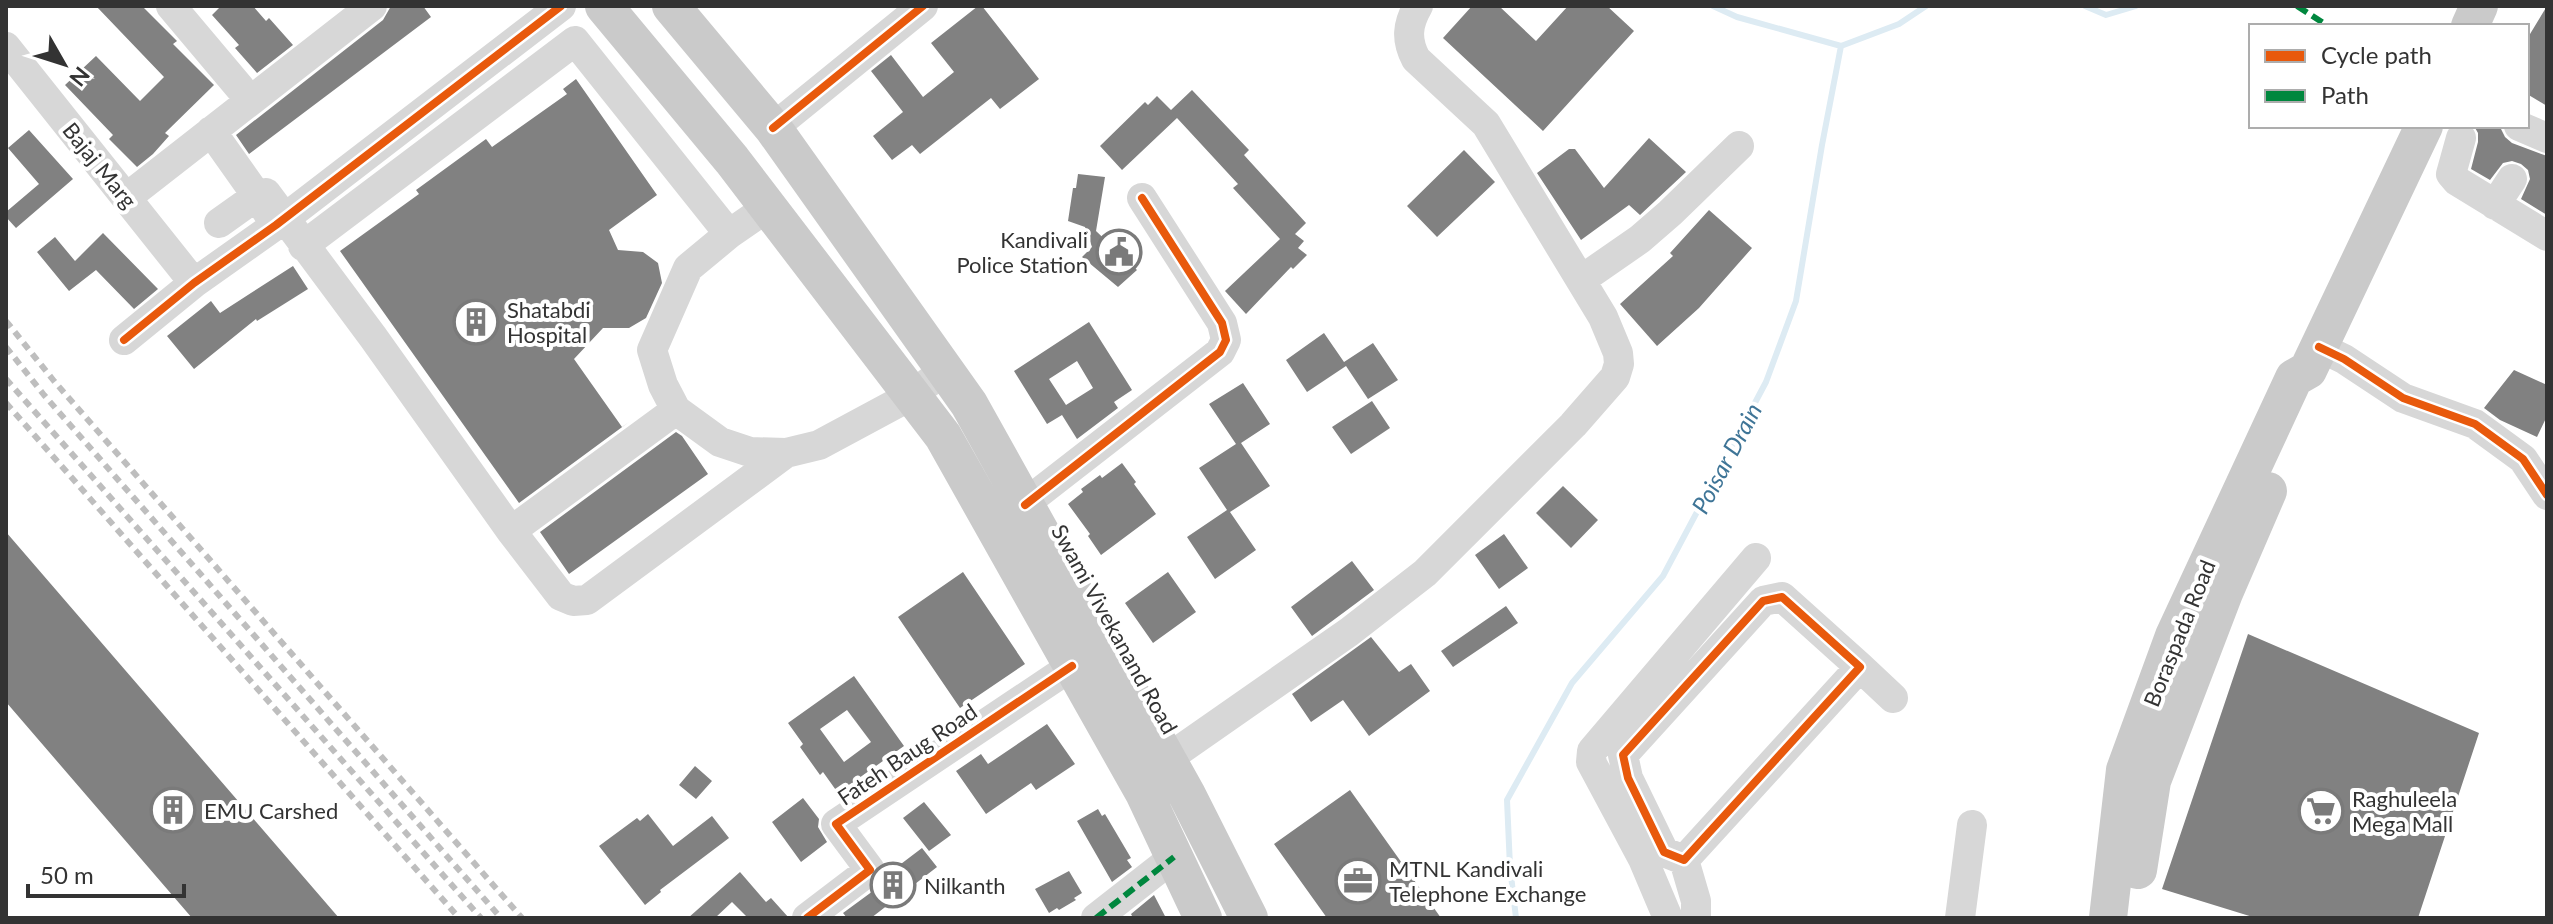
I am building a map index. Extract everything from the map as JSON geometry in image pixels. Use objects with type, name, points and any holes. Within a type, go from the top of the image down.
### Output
[{"type":"main road","points":[[604,6],[732,160],[943,436],[1144,793],[1203,918]]},
{"type":"main road","name":"Swami Vivekanand Road","points":[[671,6],[773,128],[969,404],[1167,759],[1249,918]]},
{"type":"main road","name":"Boraspada Road","points":[[2108,918],[2125,770],[2174,636],[2294,378],[2314,358],[2423,128]]},
{"type":"main road","name":"Boraspada Road","points":[[2133,918],[2139,856],[2152,781],[2224,593],[2312,388],[2314,358]]},
{"type":"street","points":[[171,6],[240,88]]},
{"type":"street","points":[[126,198],[372,6]]},
{"type":"street","points":[[124,340],[194,283],[280,222],[561,6]]},
{"type":"street","points":[[773,128],[889,16],[923,6]]},
{"type":"street","points":[[1167,759],[1349,632],[1425,573],[1573,425],[1615,377],[1618,353],[1603,317],[1486,124],[1416,59],[1409,45],[1410,21],[1418,6]]},
{"type":"street","points":[[303,246],[575,41],[729,234]]},
{"type":"street","name":"Bajaj Marg","points":[[6,47],[194,283]]},
{"type":"street","points":[[2524,128],[2547,138]]},
{"type":"street","points":[[211,131],[257,196],[303,246],[373,337],[561,596],[573,601],[587,600],[786,453]]},
{"type":"street","points":[[2461,138],[2451,174],[2457,181],[2547,236]]},
{"type":"street","points":[[1581,280],[1640,239],[1739,146]]},
{"type":"street","points":[[2495,205],[2512,179]]},
{"type":"street","points":[[219,223],[257,196]]},
{"type":"street","points":[[994,527],[1220,352],[1226,340],[1222,323],[1142,198]]},
{"type":"street","points":[[768,207],[688,268],[652,350],[663,385],[676,410],[720,442],[750,452],[786,453],[819,445],[912,395],[945,370]]},
{"type":"street","points":[[2314,358],[2344,359],[2403,398],[2475,424],[2523,459],[2547,495]]},
{"type":"street","points":[[511,531],[676,410]]},
{"type":"street","points":[[1668,918],[1643,859],[1591,762],[1592,751],[1756,558]]},
{"type":"street","points":[[1684,860],[1664,852],[1628,778],[1623,755],[1763,601],[1782,597],[1893,698]]},
{"type":"street","name":"Fateh Baug Road","points":[[807,918],[870,870],[836,824],[1072,666]]},
{"type":"street","points":[[1684,860],[1860,667]]},
{"type":"street","points":[[1960,918],[1972,825]]},
{"type":"street","points":[[1096,918],[1174,857]]},
{"type":"street","points":[[1684,860],[1696,901],[1696,918]]},
{"type":"building","points":[[96,6],[142,6],[177,41],[173,44],[214,85],[165,133],[169,136],[137,167],[109,139],[113,135],[65,85],[96,56],[140,101],[164,77]]},
{"type":"building","points":[[221,6],[253,6],[266,21],[269,18],[293,45],[257,73],[235,48],[239,45],[212,15]]},
{"type":"building","points":[[391,6],[423,6],[431,17],[249,154],[236,135],[383,20]]},
{"type":"building","points":[[982,6],[1039,79],[1000,109],[991,98],[920,154],[912,145],[892,160],[873,136],[903,112],[871,71],[891,55],[923,97],[954,72],[931,43]]},
{"type":"building","points":[[1472,6],[1499,6],[1536,41],[1568,6],[1607,6],[1634,31],[1543,131],[1443,38]]},
{"type":"building","points":[[2547,6],[2547,106],[2529,95],[2529,36]]},
{"type":"building","name":"Shatabdi Hospital","points":[[576,79],[657,195],[609,230],[618,250],[643,252],[658,263],[662,283],[646,318],[629,328],[603,328],[574,359],[622,427],[629,422],[519,503],[340,251],[419,194],[416,190],[486,139],[492,147],[567,94],[563,89]]},
{"type":"building","points":[[1192,90],[1249,150],[1244,155],[1306,223],[1295,234],[1304,241],[1298,248],[1307,255],[1293,269],[1291,267],[1246,314],[1225,291],[1280,239],[1233,188],[1238,184],[1177,118],[1122,170],[1100,146],[1145,102],[1148,105],[1157,96],[1171,110]]},
{"type":"building","points":[[2475,128],[2499,128],[2512,143],[2547,156],[2547,215],[2521,199],[2530,179],[2528,170],[2521,164],[2512,161],[2503,163],[2490,180],[2471,169],[2478,133]]},
{"type":"building","points":[[29,130],[73,179],[16,228],[6,217],[6,212],[39,184],[8,148]]},
{"type":"building","points":[[1649,138],[1686,172],[1640,215],[1629,205],[1581,240],[1537,173],[1569,149],[1575,149],[1604,188]]},
{"type":"building","points":[[1464,150],[1495,182],[1437,237],[1407,206]]},
{"type":"building","points":[[1078,174],[1105,177],[1096,231],[1137,270],[1118,287],[1082,257],[1092,247],[1085,227],[1068,221]]},
{"type":"building","points":[[1709,210],[1752,248],[1699,308],[1657,346],[1620,304],[1673,256],[1670,253]]},
{"type":"building","points":[[103,233],[158,289],[134,309],[96,270],[69,291],[37,252],[55,237],[75,261]]},
{"type":"building","points":[[293,266],[308,289],[256,319],[194,369],[167,336],[211,301],[220,313]]},
{"type":"building","points":[[1089,322],[1132,390],[1114,402],[1118,408],[1077,439],[1062,415],[1047,424],[1014,371]],"holes":[[[1077,361],[1093,388],[1066,405],[1049,379]]]},
{"type":"building","points":[[1324,333],[1344,362],[1373,343],[1398,380],[1368,399],[1346,366],[1307,392],[1286,360]]},
{"type":"building","points":[[2514,370],[2547,385],[2547,416],[2537,437],[2500,420],[2484,408]]},
{"type":"building","points":[[1243,383],[1270,424],[1241,443],[1270,486],[1230,512],[1256,550],[1215,579],[1187,537],[1227,510],[1199,468],[1236,444],[1209,404]]},
{"type":"building","points":[[1372,401],[1390,428],[1351,454],[1332,427]]},
{"type":"building","points":[[676,432],[708,474],[569,574],[540,532]]},
{"type":"building","points":[[1122,463],[1156,514],[1101,555],[1068,504],[1083,492],[1081,489]]},
{"type":"building","points":[[1563,486],[1598,520],[1571,548],[1536,513]]},
{"type":"building","name":"EMU Carshed","points":[[6,532],[339,918],[192,918],[6,702]]},
{"type":"building","points":[[1504,534],[1528,568],[1499,589],[1475,555]]},
{"type":"building","points":[[1352,561],[1374,590],[1312,636],[1291,607]]},
{"type":"building","points":[[963,572],[1025,664],[960,708],[898,617]]},
{"type":"building","points":[[1168,572],[1196,612],[1153,643],[1125,603]]},
{"type":"building","points":[[1506,606],[1518,623],[1453,667],[1441,651]]},
{"type":"building","name":"Raghuleela Mega Mall","points":[[2248,634],[2479,733],[2418,918],[2256,918],[2162,889]]},
{"type":"building","points":[[1371,637],[1399,672],[1411,664],[1430,691],[1369,736],[1343,700],[1311,722],[1292,694]]},
{"type":"building","points":[[854,676],[904,746],[838,793],[823,772],[820,775],[800,747],[803,744],[788,723]],"holes":[[[847,710],[871,742],[844,762],[820,729]]]},
{"type":"building","points":[[1047,724],[1075,764],[1036,790],[1031,783],[986,814],[956,771],[981,754],[988,764]]},
{"type":"building","points":[[695,766],[712,781],[696,799],[679,785]]},
{"type":"building","name":"MTNL Kandivali Telephone Exchange","points":[[1350,790],[1441,918],[1327,918],[1274,844]]},
{"type":"building","points":[[803,798],[819,819],[818,827],[827,842],[801,862],[772,822]]},
{"type":"building","points":[[924,802],[951,835],[929,851],[903,818]]},
{"type":"building","points":[[1098,809],[1102,816],[1105,814],[1131,858],[1127,860],[1132,867],[1112,882],[1077,821]]},
{"type":"building","points":[[648,814],[673,846],[712,816],[729,838],[645,905],[599,846],[637,818],[640,821]]},
{"type":"building","name":"Nilkanth","points":[[922,848],[937,867],[871,918],[847,918],[843,913],[873,891],[875,894],[898,878],[893,870]]},
{"type":"building","points":[[1069,871],[1082,893],[1074,898],[1076,900],[1049,913],[1035,889]]},
{"type":"building","points":[[740,872],[766,902],[771,898],[789,918],[748,918],[732,902],[715,918],[688,918]]},
{"type":"building","points":[[1154,895],[1166,918],[1133,918],[1131,914]]},
{"type":"waterway","points":[[1713,6],[1737,17],[1841,46]]},
{"type":"waterway","name":"Poisar Drain","points":[[1516,918],[1507,800],[1572,683],[1663,576],[1766,382],[1796,301],[1841,46],[1899,24],[1926,6]]},
{"type":"waterway","name":"Poisar Drain","points":[[2085,6],[2106,15],[2136,6]]},
{"type":"railway","points":[[6,321],[54,381],[522,918]]},
{"type":"railway","points":[[6,347],[44,395],[501,918]]},
{"type":"railway","points":[[6,379],[481,918]]},
{"type":"railway","points":[[6,403],[459,918]]},
{"type":"marked path","points":[[2297,6],[2325,24]]},
{"type":"marked path","points":[[1096,918],[1174,857]]},
{"type":"cycle path","points":[[124,340],[194,283],[276,225],[561,6]]},
{"type":"cycle path","points":[[773,128],[923,6]]},
{"type":"cycle path","points":[[1025,505],[1220,352],[1226,340],[1222,323],[1142,198]]},
{"type":"cycle path","points":[[2319,347],[2344,359],[2403,398],[2475,424],[2523,459],[2547,495]]},
{"type":"cycle path","points":[[1782,597],[1860,667],[1684,860],[1664,852],[1628,778],[1623,755],[1763,601],[1782,597]]},
{"type":"cycle path","points":[[807,918],[870,870],[836,824],[1072,666]]},
{"type":"place","name":"Kandivali Police Station","points":[[1119,252]]},
{"type":"place","name":"Shatabdi Hospital","points":[[476,322]]},
{"type":"place","name":"EMU Carshed","points":[[173,810]]},
{"type":"place","name":"Raghuleela Mega Mall","points":[[2321,811]]},
{"type":"place","name":"MTNL Kandivali Telephone Exchange","points":[[1358,881]]},
{"type":"place","name":"Nilkanth","points":[[893,885]]}]
